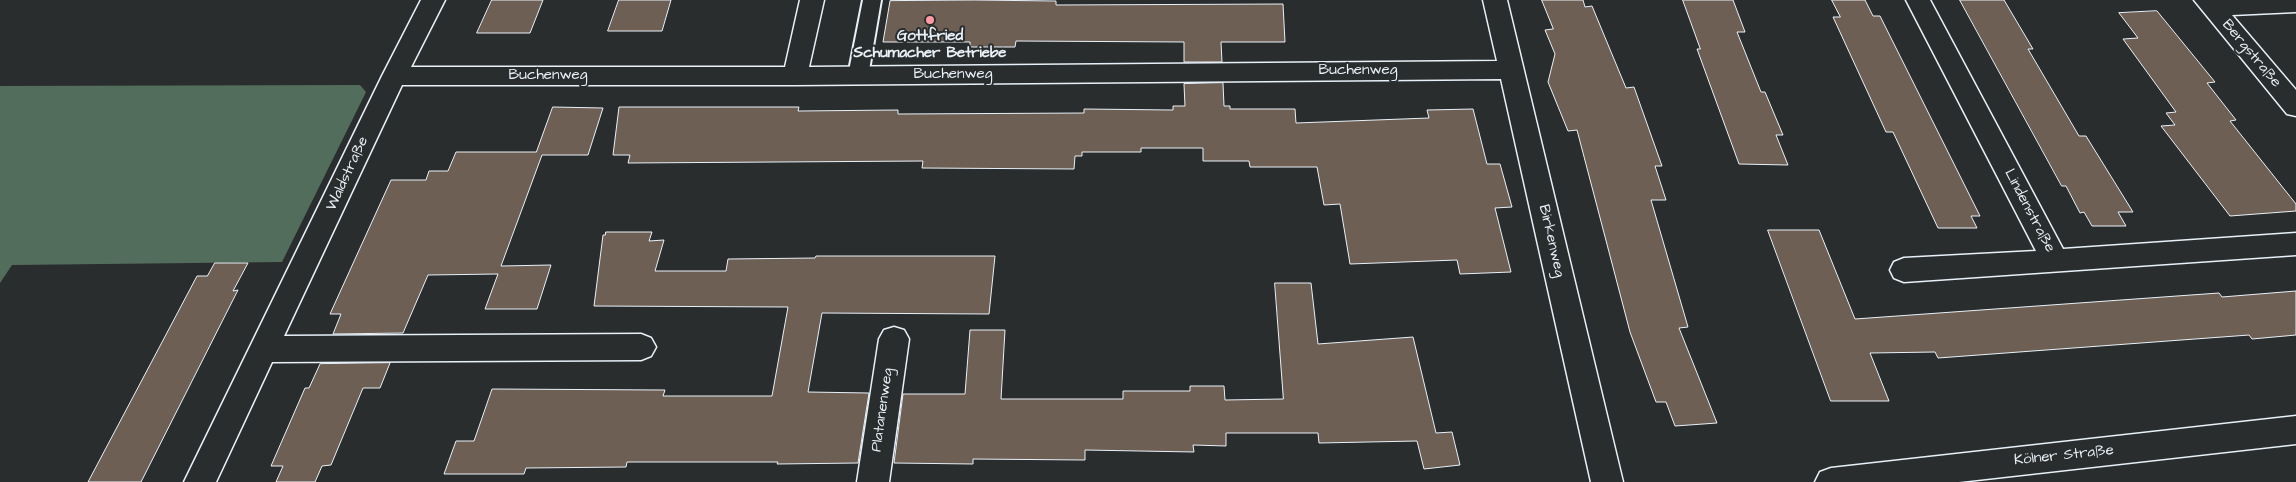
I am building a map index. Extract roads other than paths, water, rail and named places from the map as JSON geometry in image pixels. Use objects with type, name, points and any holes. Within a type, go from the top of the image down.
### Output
[{"type":"street","name":"Waldstraße","points":[[200,482],[394,76],[433,0]]},
{"type":"street","points":[[795,76],[812,0]]},
{"type":"street","name":"Birkenweg","points":[[1495,0],[1607,482]]},
{"type":"street","name":"Lindenstraße","points":[[1918,0],[2055,260],[2296,244]]},
{"type":"street","points":[[2209,4],[2296,4]]},
{"type":"street","name":"Bergstraße","points":[[2209,4],[2296,107]]},
{"type":"street","name":"Buchenweg","points":[[394,76],[858,76],[1511,70]]},
{"type":"street","points":[[1904,270],[2055,260]]},
{"type":"street","name":"Platanenweg","points":[[873,482],[894,339]]},
{"type":"street","points":[[265,349],[640,347]]},
{"type":"street","name":"Kölner Straße","points":[[1831,482],[2296,430]]},
{"type":"lane","points":[[858,76],[872,0]]},
{"type":"place","name":"Gottfried Schumacher Betriebe","points":[[930,20]]}]
